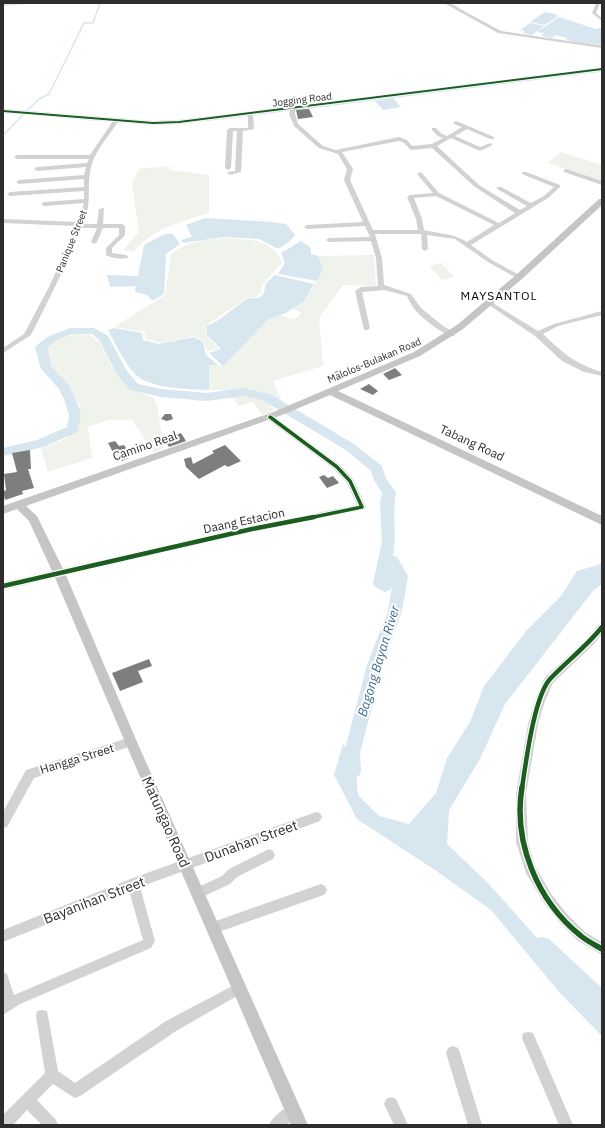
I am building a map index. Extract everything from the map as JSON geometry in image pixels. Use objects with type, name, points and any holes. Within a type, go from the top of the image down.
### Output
[{"type":"main road","name":"Malolos-Bulakan Road","points":[[295,407],[330,390],[417,354],[451,334],[519,277],[602,201]]},
{"type":"main road","name":"Tabang Road","points":[[330,390],[602,521]]},
{"type":"main road","name":"Camino Real","points":[[3,510],[295,407]]},
{"type":"main road","points":[[33,519],[38,498]]},
{"type":"main road","name":"Matungao Road","points":[[19,505],[33,519],[59,573],[131,742],[300,1125]]},
{"type":"street","points":[[446,3],[500,32],[602,47]]},
{"type":"street","points":[[598,3],[594,13],[602,20]]},
{"type":"street","name":"Jogging Road","points":[[3,111],[153,123],[179,122],[602,69]]},
{"type":"street","points":[[293,108],[292,114],[296,125],[321,147],[343,156],[350,169],[348,180],[374,239],[379,258],[381,286],[384,288]]},
{"type":"street","points":[[240,130],[238,172],[229,170],[230,130],[252,129],[250,113]]},
{"type":"street","name":"Panique Street","points":[[3,351],[27,335],[53,285],[79,225],[87,201],[87,177],[92,157],[117,120]]},
{"type":"street","points":[[456,123],[492,138]]},
{"type":"street","points":[[335,152],[399,139],[404,141],[411,148],[433,146],[467,128]]},
{"type":"street","points":[[434,129],[440,135],[480,149],[490,144]]},
{"type":"street","points":[[433,146],[477,186],[518,212]]},
{"type":"street","points":[[17,157],[92,157]]},
{"type":"street","points":[[37,169],[89,165]]},
{"type":"street","points":[[566,171],[602,183]]},
{"type":"street","points":[[466,245],[518,212],[546,197],[558,186],[524,173]]},
{"type":"street","points":[[420,174],[437,194],[498,225]]},
{"type":"street","points":[[18,182],[87,177]]},
{"type":"street","points":[[499,188],[531,206]]},
{"type":"street","points":[[10,194],[87,189]]},
{"type":"street","points":[[425,249],[423,232],[419,218],[410,197],[437,194]]},
{"type":"street","points":[[44,204],[87,201]]},
{"type":"street","points":[[94,242],[100,227],[102,209]]},
{"type":"street","points":[[3,221],[100,227],[122,226],[122,236],[109,248],[109,255],[126,257]]},
{"type":"street","points":[[307,227],[368,224]]},
{"type":"street","points":[[371,232],[423,232],[450,236],[519,277]]},
{"type":"street","points":[[329,240],[374,239]]},
{"type":"street","points":[[366,328],[359,290],[384,288],[409,295],[418,309],[441,328],[451,334]]},
{"type":"street","points":[[488,302],[538,334],[565,359],[587,370],[602,374]]},
{"type":"street","points":[[538,334],[556,326],[602,313]]},
{"type":"street","name":"Daang Estacion","points":[[3,586],[252,529],[362,507],[350,481],[275,415]]},
{"type":"street","points":[[602,627],[590,642],[550,680],[540,701],[533,724],[521,794],[522,842],[530,869],[548,899],[563,918],[581,936],[602,949]]},
{"type":"street","name":"Hangga Street","points":[[3,822],[30,774],[131,742]]},
{"type":"street","name":"Dunahan Street","points":[[185,865],[316,817]]},
{"type":"street","points":[[198,893],[226,880],[233,873],[270,855]]},
{"type":"street","name":"Bayanihan Street","points":[[3,936],[185,865]]},
{"type":"street","points":[[3,978],[7,1006],[147,944],[149,941],[133,884]]},
{"type":"street","points":[[214,928],[321,890]]},
{"type":"street","points":[[42,1016],[52,1076],[75,1092],[171,1026],[240,988]]},
{"type":"street","points":[[528,1038],[566,1125]]},
{"type":"street","points":[[453,1053],[475,1125]]},
{"type":"street","points":[[3,1125],[52,1076]]},
{"type":"street","points":[[28,1101],[51,1125]]},
{"type":"street","points":[[391,1104],[401,1125]]},
{"type":"street","points":[[276,1125],[293,1112]]},
{"type":"shaded area","points":[[545,12],[558,16],[545,25],[530,22]]},
{"type":"shaded area","points":[[559,17],[596,29],[602,28],[602,45],[566,40],[567,38],[555,35],[552,38],[541,36],[544,33],[537,32]]},
{"type":"shaded area","points":[[530,23],[544,26],[532,35],[523,33],[525,31],[520,30]]},
{"type":"shaded area","points":[[393,98],[401,107],[383,110],[375,101]]},
{"type":"shaded area","points":[[561,152],[602,165],[602,182],[548,163]]},
{"type":"shaded area","points":[[169,166],[169,170],[209,175],[209,213],[177,223],[158,231],[133,252],[123,250],[139,232],[132,184],[139,169]]},
{"type":"shaded area","points":[[205,218],[286,224],[295,235],[289,242],[278,249],[259,239],[224,237],[183,243],[181,240],[192,237],[186,225]]},
{"type":"shaded area","points":[[172,233],[180,244],[166,254],[164,294],[152,301],[147,295],[135,292],[136,286],[110,287],[107,275],[138,276],[144,245],[163,235]]},
{"type":"shaded area","points":[[226,238],[251,240],[266,245],[273,249],[282,263],[262,285],[261,293],[257,297],[248,297],[205,326],[206,335],[219,349],[207,351],[203,340],[194,336],[161,343],[145,339],[145,332],[114,327],[165,295],[171,254],[190,244]]},
{"type":"shaded area","points":[[301,241],[311,248],[311,254],[318,256],[323,269],[317,281],[278,274],[285,263],[281,253]]},
{"type":"shaded area","points":[[374,255],[376,286],[343,285],[319,318],[323,366],[273,381],[283,404],[263,396],[247,392],[209,390],[209,365],[223,366],[269,319],[280,315],[294,320],[302,313],[293,309],[310,291],[323,269],[318,256]]},
{"type":"shaded area","points":[[441,263],[454,277],[442,280],[429,266]]},
{"type":"shaded area","points":[[275,275],[314,284],[304,301],[286,313],[269,319],[223,366],[209,353],[221,349],[207,335],[206,326],[217,321],[248,298],[259,298],[264,293],[266,283]]},
{"type":"shaded area","points":[[114,328],[142,333],[143,340],[159,344],[194,337],[203,342],[206,355],[218,365],[209,365],[209,390],[169,387],[158,385],[140,378],[128,365],[108,330]]},
{"type":"shaded area","points":[[75,334],[89,335],[99,342],[112,367],[130,389],[153,397],[157,405],[164,448],[154,452],[132,420],[109,420],[88,427],[92,458],[48,472],[41,449],[60,442],[70,435],[75,425],[80,405],[70,389],[51,369],[45,349],[53,341]]},
{"type":"shaded area","points":[[244,394],[262,398],[275,410],[262,415],[253,402],[239,406],[233,398],[218,398],[197,401],[192,398]]},
{"type":"shaded area","points":[[602,562],[602,584],[593,591],[505,704],[480,759],[449,810],[447,844],[488,883],[562,966],[602,1007],[602,1036],[560,993],[491,910],[435,870],[357,819],[334,775],[343,744],[355,756],[358,795],[379,816],[409,824],[436,793],[447,758],[470,722],[484,686],[527,630],[561,596],[577,571],[598,565]]},
{"type":"building","points":[[309,109],[313,117],[298,119],[296,110]]},
{"type":"building","points":[[395,368],[402,375],[389,380],[383,374]]},
{"type":"building","points":[[341,369],[348,375],[339,379],[333,373]]},
{"type":"building","points":[[369,384],[378,391],[373,395],[360,389]]},
{"type":"building","points":[[165,414],[171,414],[173,419],[167,421],[161,419]]},
{"type":"building","points":[[181,433],[186,441],[169,447],[164,440]]},
{"type":"building","points":[[115,441],[119,446],[124,445],[130,454],[128,455],[129,458],[122,461],[118,455],[115,456],[108,443]]},
{"type":"building","points":[[225,445],[241,461],[228,467],[225,465],[199,479],[186,467],[184,459],[191,457],[193,464],[214,453],[212,451]]},
{"type":"building","points":[[30,450],[31,469],[28,469],[34,488],[22,491],[23,494],[5,500],[3,492],[6,490],[4,474],[17,472],[12,453]]},
{"type":"building","points":[[324,475],[328,478],[333,476],[339,483],[327,488],[319,477]]},
{"type":"building","points":[[149,659],[152,666],[138,671],[143,682],[120,691],[112,673]]},
{"type":"waterway","points":[[3,5],[29,3]]},
{"type":"waterway","points":[[26,112],[39,99],[49,94],[84,23],[93,23],[100,3]]},
{"type":"waterway","points":[[449,3],[458,8]]},
{"type":"waterway","points":[[570,41],[602,46]]},
{"type":"waterway","points":[[293,110],[602,71]]},
{"type":"waterway","points":[[259,114],[282,111]]},
{"type":"waterway","points":[[3,135],[23,115]]},
{"type":"waterway","points":[[208,120],[250,115]]},
{"type":"waterway","points":[[49,116],[107,121]]},
{"type":"waterway","name":"Bagong Bayan River","points":[[3,452],[40,444],[73,429],[75,415],[70,399],[64,387],[47,369],[41,347],[51,339],[70,331],[94,331],[104,338],[122,373],[134,387],[161,393],[207,397],[243,392],[266,397],[307,423],[350,447],[377,469],[380,480],[389,492],[387,503],[389,542],[380,583],[385,586],[392,561],[401,576],[395,611],[375,665],[352,753],[353,771]]},
{"type":"waterway","points":[[542,946],[602,1001]]},
{"type":"cycle path","points":[[3,111],[153,123],[179,122],[602,69]]},
{"type":"cycle path","points":[[3,586],[252,529],[362,507],[350,481],[337,467],[270,417]]},
{"type":"cycle path","points":[[602,627],[590,642],[549,680],[540,701],[533,724],[521,794],[522,842],[530,869],[548,899],[563,918],[581,936],[602,949]]},
{"type":"district","name":"MAYSANTOL","points":[[499,296]]}]
